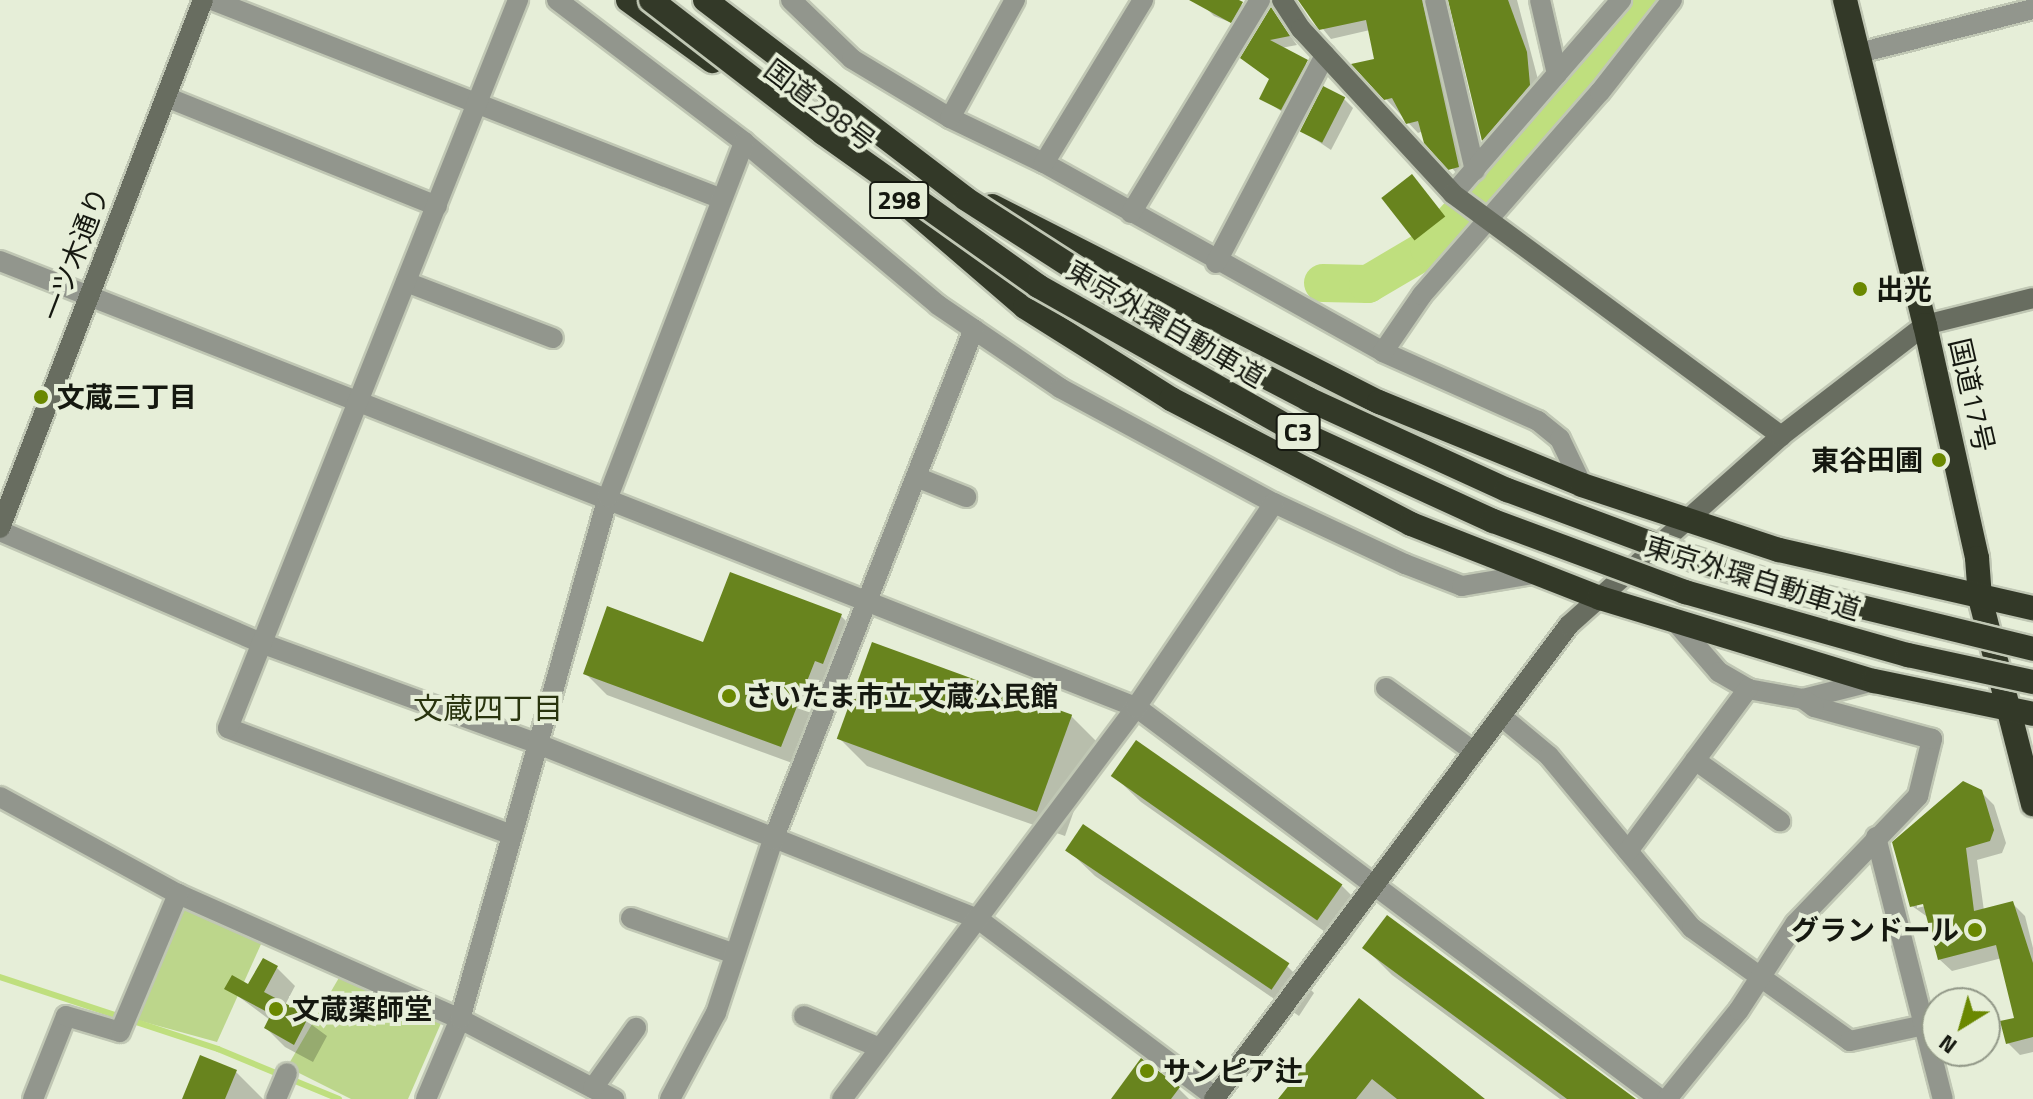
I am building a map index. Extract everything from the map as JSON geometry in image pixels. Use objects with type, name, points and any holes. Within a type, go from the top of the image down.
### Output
[{"type":"highway","name":"国道298号","points":[[628,0],[910,208],[1185,379]]},
{"type":"highway","name":"東京外環自動車道","points":[[651,0],[823,133],[1038,286],[1292,429],[1493,521],[1685,592],[1908,655],[2033,682]]},
{"type":"highway","name":"国道298号","points":[[689,0],[991,225],[1204,354]]},
{"type":"highway","name":"東京外環自動車道","points":[[705,0],[966,199],[1145,314],[1308,399],[1507,490],[1652,545],[1804,593],[2033,649]]},
{"type":"highway","name":"国道17号","points":[[1845,0],[1925,325],[1977,558],[1980,598],[2033,804]]},
{"type":"highway","points":[[923,176],[1102,259],[1379,402],[1582,485],[1779,550],[2033,608]]},
{"type":"highway","points":[[910,208],[1025,307],[1171,399],[1411,524],[1600,598],[1874,681],[2033,714]]},
{"type":"street","name":"一ツ木通り","points":[[0,529],[203,0]]},
{"type":"street","points":[[212,0],[256,8],[478,104],[722,199]]},
{"type":"street","points":[[512,835],[228,728],[518,0]]},
{"type":"street","points":[[557,0],[744,142],[974,329],[1060,388],[1274,503],[1462,586],[1533,574]]},
{"type":"street","points":[[950,118],[1015,0]]},
{"type":"street","points":[[1044,163],[1143,0]]},
{"type":"street","points":[[1131,213],[1260,0]]},
{"type":"street","points":[[1282,0],[1325,55],[1453,194],[1492,218],[1781,436]]},
{"type":"street","points":[[1435,0],[1475,170]]},
{"type":"street","points":[[1540,0],[1557,74]]},
{"type":"street","points":[[1453,194],[1621,0]]},
{"type":"street","points":[[1383,352],[1422,295],[1492,218],[1672,0]]},
{"type":"street","points":[[796,2],[852,59],[950,118],[1044,163],[1216,263],[1383,352],[1538,421],[1560,439],[1582,485]]},
{"type":"street","points":[[1859,53],[2033,9]]},
{"type":"street","points":[[1216,263],[1325,55]]},
{"type":"street","points":[[166,97],[437,206]]},
{"type":"street","points":[[426,1099],[460,1019],[608,497],[744,142]]},
{"type":"street","points":[[0,261],[608,497],[1136,707],[1660,1099]]},
{"type":"street","points":[[406,282],[553,338]]},
{"type":"street","points":[[0,529],[261,643],[538,744],[978,919],[1215,1098],[1372,882],[1569,625],[1684,519],[1781,436],[1925,325],[2033,298]]},
{"type":"street","points":[[670,1099],[716,1013],[732,953],[773,840],[974,329]]},
{"type":"street","points":[[916,477],[966,497]]},
{"type":"street","points":[[842,1099],[1136,707],[1274,503]]},
{"type":"street","points":[[1672,618],[1719,672],[1748,689],[1803,699],[1874,681]]},
{"type":"street","points":[[1386,688],[1473,751]]},
{"type":"street","points":[[1628,851],[1748,689]]},
{"type":"street","points":[[1667,1099],[1760,977],[1795,924],[1918,796],[1932,739],[1814,707],[1803,699]]},
{"type":"street","points":[[1501,716],[1549,756],[1692,928],[1850,1041],[1921,1026]]},
{"type":"street","points":[[1695,760],[1780,821]]},
{"type":"street","points":[[0,797],[178,894],[460,1019],[614,1099]]},
{"type":"street","points":[[1876,837],[1921,1013]]},
{"type":"street","points":[[33,1099],[66,1016],[120,1032],[178,894]]},
{"type":"street","points":[[631,918],[732,953]]},
{"type":"street","points":[[804,1016],[880,1048]]},
{"type":"street","points":[[593,1088],[636,1028]]},
{"type":"street","points":[[1935,1067],[1943,1099]]},
{"type":"street","points":[[276,1099],[287,1073]]},
{"type":"green space","points":[[179,907],[262,942],[217,1042],[126,1017]]},
{"type":"green space","points":[[340,976],[442,1021],[408,1099],[351,1099],[287,1067]]},
{"type":"building","points":[[1189,0],[1239,0],[1243,2],[1231,23]]},
{"type":"building","points":[[1298,0],[1422,0],[1459,167],[1448,170],[1424,143],[1418,121],[1406,124],[1392,98],[1384,100],[1351,64],[1374,59],[1366,20],[1319,30]]},
{"type":"building","points":[[1448,0],[1508,0],[1527,52],[1530,85],[1482,141]]},
{"type":"building","points":[[1271,7],[1290,36],[1270,40],[1308,60],[1281,110],[1259,99],[1269,79],[1240,58]]},
{"type":"building","points":[[1323,86],[1345,97],[1322,143],[1300,131]]},
{"type":"building","points":[[1412,174],[1445,217],[1415,241],[1381,198]]},
{"type":"building","points":[[730,572],[842,614],[823,664],[815,661],[781,747],[583,674],[607,606],[703,642]]},
{"type":"building","points":[[872,642],[1072,715],[1037,812],[837,739]]},
{"type":"building","points":[[1136,740],[1342,885],[1317,921],[1111,776]]},
{"type":"building","points":[[1963,781],[1982,790],[1994,830],[1990,841],[1966,848],[1974,911],[2013,901],[2033,963],[2033,1037],[2006,1044],[2001,1021],[2014,1018],[1996,945],[1938,960],[1923,904],[1910,907],[1892,842]]},
{"type":"building","points":[[1083,824],[1289,963],[1272,990],[1065,851]]},
{"type":"building","points":[[1387,915],[1636,1099],[1567,1099],[1362,948]]},
{"type":"building","points":[[263,958],[278,966],[264,992],[309,1016],[294,1045],[264,1028],[271,1014],[224,989],[232,975],[248,984]]},
{"type":"building","points":[[1359,998],[1485,1099],[1397,1099],[1372,1079],[1356,1099],[1278,1099]]},
{"type":"building","points":[[200,1055],[237,1070],[225,1099],[182,1099]]},
{"type":"building","name":"サンピア辻","points":[[1141,1058],[1180,1087],[1171,1099],[1111,1099]]},
{"type":"waterway","points":[[1323,283],[1368,284],[1429,248],[1584,79],[1642,0]]},
{"type":"waterway","points":[[0,977],[218,1049],[339,1099]]},
{"type":"place","name":"出光","points":[[1860,289]]},
{"type":"place","name":"文蔵三丁目","points":[[41,397]]},
{"type":"place","name":"東谷田圃","points":[[1939,460]]},
{"type":"place","name":"さいたま市立 文蔵公民館","points":[[729,696]]},
{"type":"place","name":"グランドール","points":[[1975,930]]},
{"type":"place","name":"文蔵薬師堂","points":[[276,1009]]},
{"type":"place","name":"サンピア辻","points":[[1147,1071]]},
{"type":"district","name":"文蔵四丁目","points":[[488,708]]}]
